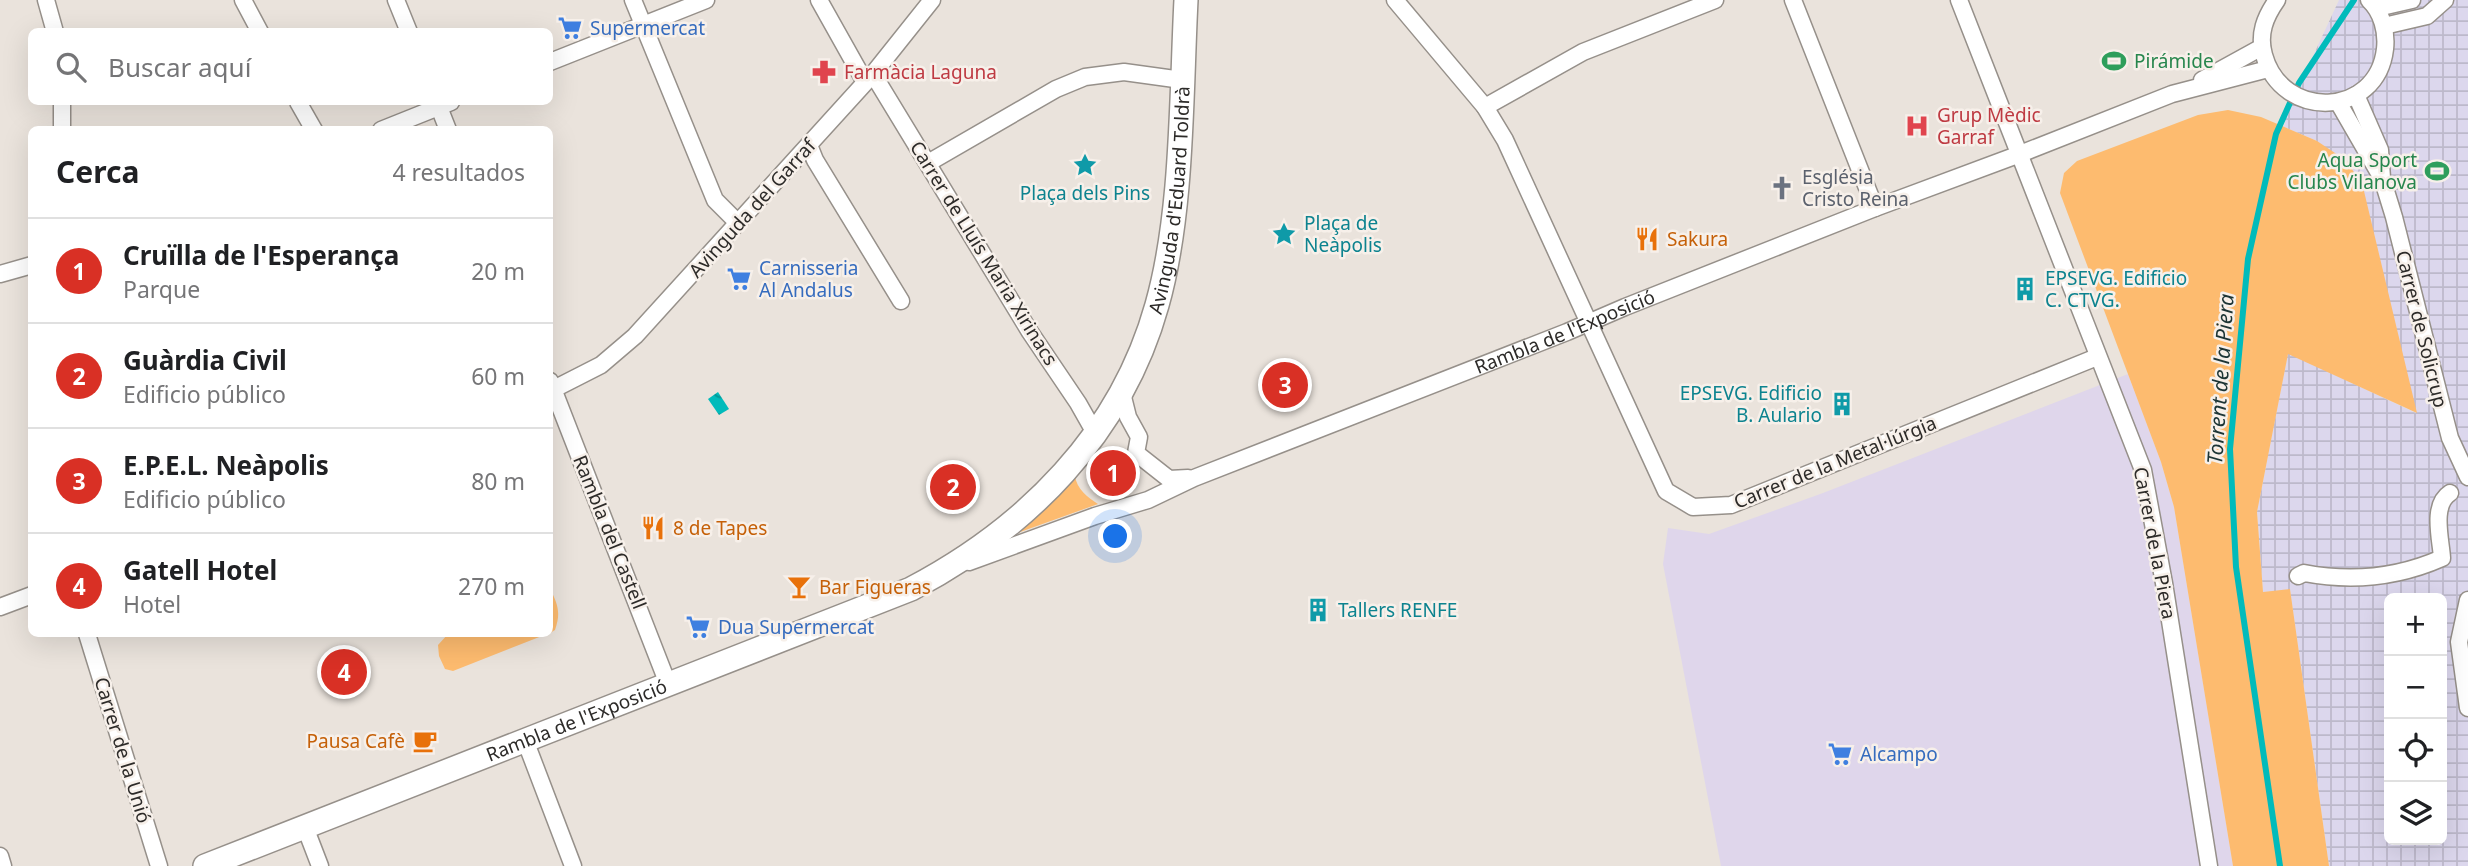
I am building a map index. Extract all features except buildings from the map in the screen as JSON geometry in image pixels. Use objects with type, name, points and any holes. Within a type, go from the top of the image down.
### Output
[{"type":"street","points":[[46,0],[54,28]]},
{"type":"street","points":[[243,0],[258,28]]},
{"type":"street","points":[[396,0],[407,28]]},
{"type":"street","points":[[633,0],[715,200],[738,223]]},
{"type":"street","points":[[553,61],[706,0]]},
{"type":"street","name":"Carrer de Lluís Maria Xirinacs","points":[[818,0],[928,163],[1030,332],[1095,433]]},
{"type":"street","name":"Avinguda del Garraf","points":[[553,386],[601,365],[635,336],[869,78],[932,0]]},
{"type":"street","name":"Avinguda d'Eduard Toldrà","points":[[1095,433],[1122,393],[1146,338],[1164,277],[1176,190],[1186,0]]},
{"type":"street","name":"Carrer de la Metal·lúrgia","points":[[1395,0],[1485,107],[1528,186],[1588,324],[1666,491],[1693,507],[1731,505],[2097,357]]},
{"type":"street","points":[[1485,107],[1583,52],[1715,0]]},
{"type":"street","points":[[1793,0],[1875,208]]},
{"type":"street","name":"Carrer de la Piera","points":[[1959,0],[2143,470],[2169,610],[2209,866]]},
{"type":"street","points":[[2277,0],[2267,15],[2262,30],[2262,47],[2271,74],[2280,86],[2302,100],[2332,103],[2356,95],[2368,85],[2381,65],[2386,41],[2384,26],[2371,2]]},
{"type":"street","points":[[2371,2],[2386,6],[2412,0]]},
{"type":"street","points":[[2384,26],[2427,16],[2445,0]]},
{"type":"street","name":"Rambla de l'Exposició","points":[[947,570],[1105,512],[1148,500],[1194,478],[1875,208],[2182,91],[2262,47]]},
{"type":"street","points":[[928,163],[1056,89],[1084,77],[1124,72],[1182,80]]},
{"type":"street","name":"Rambla de l'Exposició","points":[[2182,91],[2271,74]]},
{"type":"street","name":"Carrer de Solicrup","points":[[2356,95],[2380,150],[2382,178],[2450,438],[2468,477]]},
{"type":"street","name":"Carrer de Solicrup","points":[[2332,103],[2382,178]]},
{"type":"street","points":[[62,105],[62,126]]},
{"type":"street","points":[[300,105],[312,126]]},
{"type":"street","points":[[390,126],[438,105]]},
{"type":"street","points":[[443,105],[447,126]]},
{"type":"street","points":[[808,145],[901,301]]},
{"type":"street","points":[[0,274],[28,266]]},
{"type":"street","points":[[1122,393],[1128,417],[1139,437],[1136,453],[1169,479],[1194,478]]},
{"type":"street","name":"Rambla del Castell","points":[[553,395],[668,684]]},
{"type":"street","name":"Rambla de l'Exposició","points":[[205,866],[911,589],[947,570],[986,543],[1039,499],[1078,459],[1095,433]]},
{"type":"street","points":[[2298,576],[2304,573],[2335,579],[2393,573],[2422,567],[2442,558],[2440,508],[2445,495],[2450,493]]},
{"type":"street","points":[[0,607],[28,596]]},
{"type":"street","points":[[2468,600],[2459,642],[2468,708]]},
{"type":"street","name":"Carrer de la Unió","points":[[88,637],[159,866]]},
{"type":"street","points":[[525,740],[573,866]]},
{"type":"street","points":[[305,827],[320,866]]},
{"type":"street","points":[[0,856],[3,866]]},
{"type":"shaded area","points":[[2339,0],[2468,0],[2468,866],[2329,866],[2290,590],[2263,592],[2257,512],[2288,353],[2416,413],[2317,141],[2284,127],[2287,112]]},
{"type":"shaded area","points":[[2228,110],[2261,117],[2317,141],[2347,161],[2363,187],[2417,413],[2288,354],[2257,512],[2263,592],[2290,589],[2329,866],[2233,866],[2174,507],[2161,462],[2060,193],[2064,173],[2077,161],[2198,115]]},
{"type":"shaded area","points":[[2128,374],[2161,462],[2174,507],[2233,866],[1721,866],[1663,564],[1668,528],[1709,534],[1823,493]]},
{"type":"shaded area","points":[[1113,449],[1128,455],[1134,470],[1128,485],[1113,491],[1098,485],[1092,470],[1098,455]]},
{"type":"shaded area","points":[[1075,476],[1083,492],[1098,504],[1012,535]]},
{"type":"shaded area","points":[[553,595],[558,614],[553,631]]},
{"type":"shaded area","points":[[445,637],[539,637],[453,671],[445,669],[439,656],[438,645]]},
{"type":"water","points":[[718,392],[729,409],[719,415],[708,399]]},
{"type":"waterway","name":"Torrent de la Piera","points":[[2280,866],[2236,567],[2230,449],[2248,259],[2276,134],[2299,83],[2354,0]]},
{"type":"place","name":"Supermercat","points":[[570,28]]},
{"type":"place","name":"Pirámide","points":[[2114,61]]},
{"type":"place","name":"Farmàcia Laguna","points":[[824,72]]},
{"type":"place","name":"Grup Mèdic Garraf","points":[[1917,126]]},
{"type":"place","name":"Plaça dels Pins","points":[[1085,165]]},
{"type":"place","name":"Aqua Sport Clubs Vilanova","points":[[2437,171]]},
{"type":"place","name":"Església Cristo Reina","points":[[1782,188]]},
{"type":"place","name":"Plaça de Neàpolis","points":[[1284,234]]},
{"type":"place","name":"Sakura","points":[[1647,239]]},
{"type":"place","name":"Carnisseria Al Andalus","points":[[739,279]]},
{"type":"place","name":"EPSEVG. Edificio C. CTVG.","points":[[2025,289]]},
{"type":"place","name":"E.P.E.L. Neàpolis","points":[[1285,385]]},
{"type":"place","name":"EPSEVG. Edificio B. Aulario","points":[[1842,404]]},
{"type":"place","name":"Cruïlla de l'Esperança","points":[[1113,473]]},
{"type":"place","name":"Guàrdia Civil","points":[[953,487]]},
{"type":"place","name":"8 de Tapes","points":[[653,528]]},
{"type":"place","name":"Bar Figueras","points":[[799,587]]},
{"type":"place","name":"Tallers RENFE","points":[[1318,610]]},
{"type":"place","name":"Dua Supermercat","points":[[698,627]]},
{"type":"place","name":"Gatell Hotel","points":[[344,672]]},
{"type":"place","name":"Pausa Cafè","points":[[425,741]]},
{"type":"place","name":"Alcampo","points":[[1840,754]]}]
